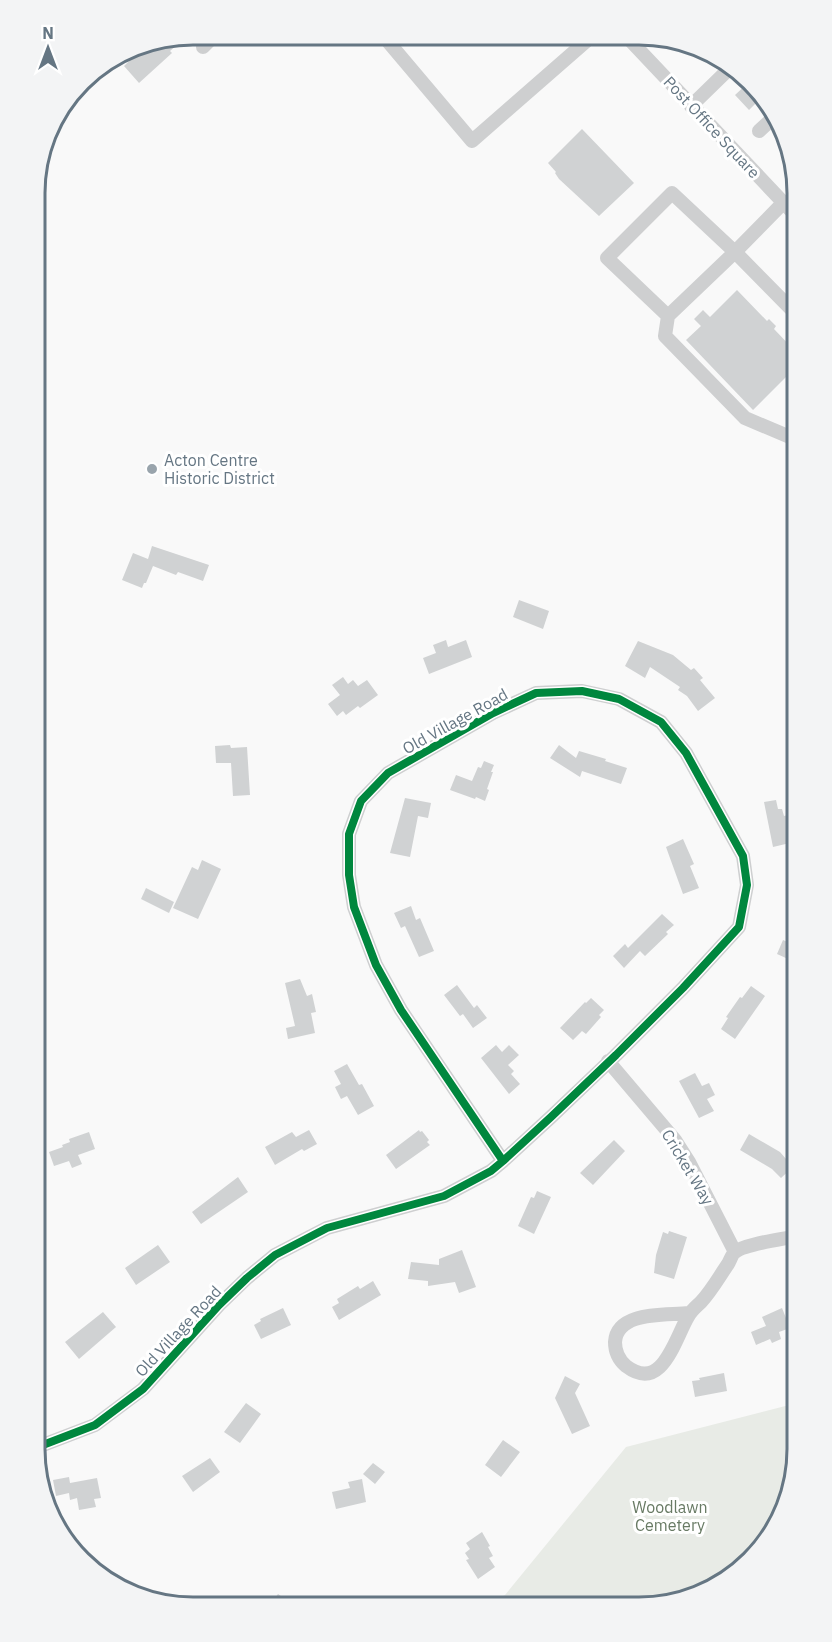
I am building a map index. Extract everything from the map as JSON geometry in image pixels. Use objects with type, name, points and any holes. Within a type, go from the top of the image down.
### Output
[{"type":"street","points":[[392,45],[472,141],[582,45]]},
{"type":"street","name":"Post Office Square","points":[[634,45],[787,205]]},
{"type":"street","points":[[691,106],[725,73]]},
{"type":"street","points":[[759,131],[769,122]]},
{"type":"street","points":[[668,316],[607,258],[672,193],[787,305]]},
{"type":"street","points":[[784,202],[668,316],[665,336],[745,418],[787,433]]},
{"type":"street","name":"Old Village Road","points":[[45,1444],[95,1425],[143,1389],[219,1305],[247,1278],[275,1256],[327,1228],[444,1196],[491,1171],[503,1161],[551,1117],[608,1061],[682,988],[739,927],[747,885],[742,856],[686,753],[661,722],[619,699],[582,691],[536,693],[493,713],[388,772],[361,801],[349,834],[349,875],[354,907],[376,965],[401,1010],[503,1161]]},
{"type":"street","name":"Cricket Way","points":[[608,1061],[675,1140],[705,1191],[735,1252]]},
{"type":"street","points":[[689,1313],[645,1317],[624,1324],[616,1336],[617,1353],[623,1362],[635,1371],[653,1372],[661,1367],[689,1313],[714,1286],[735,1252],[787,1238]]},
{"type":"green space","name":"Woodlawn Cemetery","points":[[787,1406],[787,1458],[784,1478],[772,1514],[744,1554],[721,1572],[686,1589],[658,1596],[501,1597],[505,1595],[626,1447]]},
{"type":"building","points":[[176,46],[170,51],[172,53],[139,83],[124,66],[132,59],[146,53]]},
{"type":"building","points":[[742,88],[756,103],[749,110],[735,95]]},
{"type":"building","points":[[582,129],[634,183],[599,216],[559,179],[548,163]]},
{"type":"building","points":[[737,290],[767,321],[769,319],[776,326],[774,329],[787,343],[787,376],[753,410],[686,340],[701,326],[694,319],[703,310],[710,317]]},
{"type":"building","points":[[152,546],[209,565],[203,581],[178,572],[176,575],[153,566],[142,588],[122,580],[133,553],[148,559]]},
{"type":"building","points":[[519,600],[549,611],[543,629],[513,617]]},
{"type":"building","points":[[446,640],[448,647],[466,640],[472,657],[429,674],[423,658],[436,653],[433,645]]},
{"type":"building","points":[[638,641],[673,655],[691,670],[694,668],[703,678],[700,680],[715,698],[698,711],[687,696],[678,690],[680,687],[650,667],[645,678],[625,666]]},
{"type":"building","points":[[343,677],[348,684],[353,680],[358,686],[367,680],[378,695],[360,708],[358,706],[346,715],[343,711],[337,716],[328,704],[340,695],[332,685]]},
{"type":"building","points":[[230,745],[231,748],[247,747],[250,795],[233,796],[231,763],[216,763],[215,746]]},
{"type":"building","points":[[559,745],[576,758],[579,751],[627,768],[621,784],[582,771],[580,777],[550,758]]},
{"type":"building","points":[[484,761],[494,765],[485,801],[450,790],[456,775],[472,781],[478,767],[481,768]]},
{"type":"building","points":[[405,798],[431,803],[428,818],[418,816],[410,857],[390,853]]},
{"type":"building","points":[[776,800],[778,809],[782,809],[784,816],[787,815],[787,844],[773,847],[764,802]]},
{"type":"building","points":[[683,839],[694,864],[690,866],[699,888],[683,894],[666,847]]},
{"type":"building","points":[[202,860],[221,869],[198,919],[173,908],[192,867],[198,870]]},
{"type":"building","points":[[146,888],[174,902],[169,913],[141,899]]},
{"type":"building","points":[[411,906],[416,920],[420,918],[434,951],[419,957],[405,926],[401,928],[394,913]]},
{"type":"building","points":[[662,914],[674,925],[666,932],[668,934],[645,956],[640,951],[624,968],[613,956],[625,944],[628,948]]},
{"type":"building","points":[[783,940],[787,942],[787,958],[777,954]]},
{"type":"building","points":[[300,979],[307,996],[312,994],[316,1012],[311,1013],[315,1033],[288,1039],[286,1028],[295,1026],[285,983]]},
{"type":"building","points":[[457,985],[474,1008],[477,1005],[487,1018],[473,1028],[463,1014],[460,1016],[444,995]]},
{"type":"building","points":[[751,986],[765,996],[735,1039],[721,1029],[728,1018],[726,1017]]},
{"type":"building","points":[[591,998],[604,1010],[599,1015],[601,1017],[586,1034],[582,1031],[573,1040],[560,1028]]},
{"type":"building","points":[[496,1045],[502,1052],[509,1045],[519,1055],[508,1065],[514,1071],[511,1074],[520,1084],[509,1094],[481,1058]]},
{"type":"building","points":[[347,1064],[359,1085],[362,1084],[374,1106],[358,1115],[347,1096],[341,1099],[335,1087],[341,1084],[334,1071]]},
{"type":"building","points":[[695,1073],[702,1086],[709,1083],[715,1095],[707,1099],[714,1111],[699,1118],[679,1081]]},
{"type":"building","points":[[309,1130],[317,1144],[304,1151],[302,1149],[275,1165],[265,1147],[292,1132],[296,1137]]},
{"type":"building","points":[[419,1130],[429,1140],[427,1142],[430,1145],[396,1169],[386,1155]]},
{"type":"building","points":[[89,1132],[95,1149],[78,1155],[82,1164],[72,1168],[69,1161],[54,1166],[49,1152],[63,1147],[62,1145],[70,1142],[69,1139]]},
{"type":"building","points":[[749,1134],[780,1152],[787,1160],[787,1172],[781,1178],[772,1169],[740,1150]]},
{"type":"building","points":[[614,1140],[625,1151],[593,1185],[580,1173]]},
{"type":"building","points":[[238,1177],[248,1192],[201,1224],[192,1212]]},
{"type":"building","points":[[537,1191],[551,1197],[534,1234],[518,1226],[531,1197],[534,1198]]},
{"type":"building","points":[[669,1231],[687,1237],[674,1279],[654,1273],[656,1255],[663,1232],[668,1234]]},
{"type":"building","points":[[158,1245],[170,1262],[136,1285],[125,1268]]},
{"type":"building","points":[[462,1250],[476,1287],[459,1293],[455,1282],[428,1286],[428,1281],[408,1279],[411,1262],[439,1265],[439,1259]]},
{"type":"building","points":[[373,1281],[381,1295],[339,1320],[332,1307],[339,1303],[337,1299],[358,1286],[360,1289]]},
{"type":"building","points":[[283,1308],[291,1325],[261,1339],[254,1325],[261,1321],[260,1319]]},
{"type":"building","points":[[782,1308],[787,1320],[787,1329],[779,1332],[781,1339],[772,1343],[770,1339],[756,1345],[751,1332],[766,1326],[762,1317]]},
{"type":"building","points":[[103,1312],[116,1327],[79,1359],[65,1342]]},
{"type":"building","points":[[724,1373],[727,1391],[695,1397],[692,1381]]},
{"type":"building","points":[[565,1376],[580,1384],[575,1393],[590,1426],[572,1434],[555,1398]]},
{"type":"building","points":[[246,1403],[261,1414],[240,1443],[224,1432]]},
{"type":"building","points":[[503,1440],[520,1452],[501,1477],[485,1465]]},
{"type":"building","points":[[210,1458],[220,1472],[193,1492],[182,1476]]},
{"type":"building","points":[[373,1463],[385,1472],[375,1484],[363,1474]]},
{"type":"building","points":[[69,1477],[70,1483],[97,1478],[101,1498],[94,1499],[96,1507],[79,1510],[77,1498],[70,1500],[69,1493],[56,1496],[53,1480]]},
{"type":"building","points":[[362,1479],[366,1502],[336,1509],[332,1492],[350,1488],[348,1482]]},
{"type":"building","points":[[482,1532],[490,1546],[488,1547],[493,1556],[489,1558],[495,1567],[478,1579],[466,1560],[469,1559],[465,1553],[470,1549],[466,1543]]},
{"type":"cycle path","points":[[582,691],[619,699],[661,722],[686,753],[743,856],[747,885],[739,927],[683,988],[616,1055],[503,1161],[401,1010],[376,965],[354,907],[349,875],[349,834],[361,801],[388,773],[493,713],[536,693],[582,691]]},
{"type":"cycle path","points":[[45,1444],[95,1425],[143,1389],[219,1305],[275,1255],[327,1228],[444,1196],[491,1171],[503,1161]]},
{"type":"place","name":"Acton Centre Historic District","points":[[152,469]]}]
